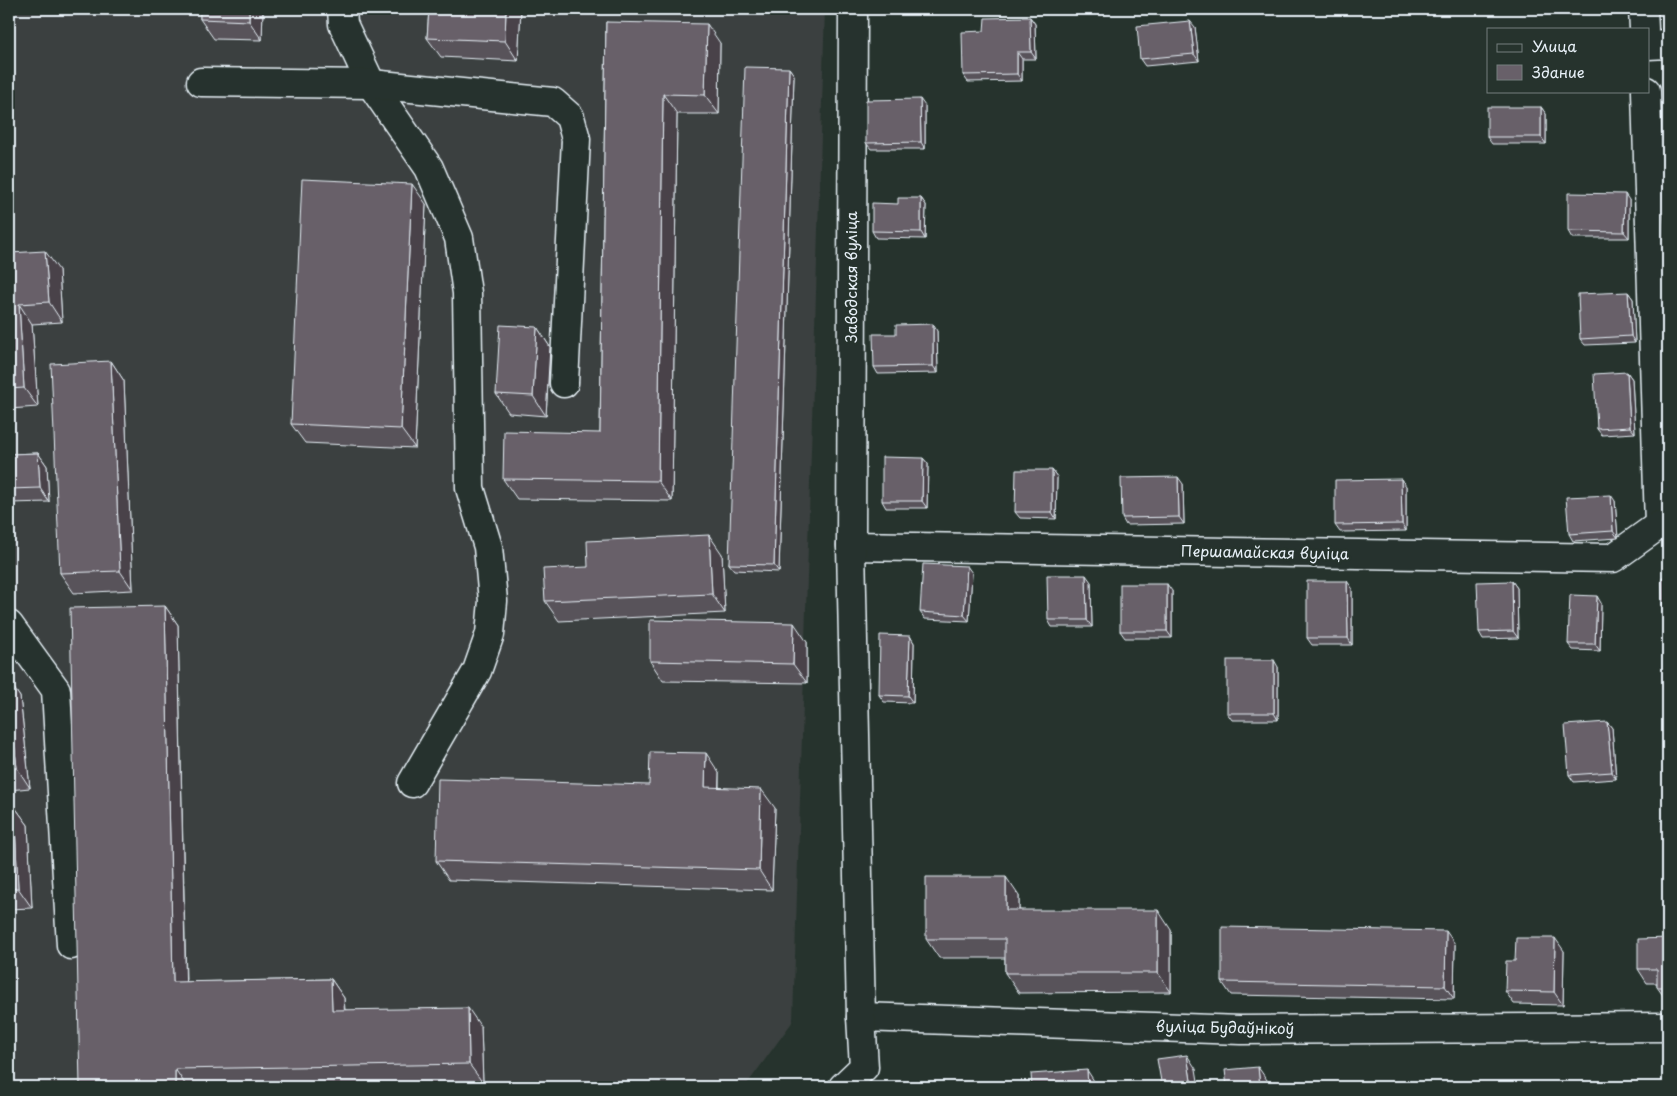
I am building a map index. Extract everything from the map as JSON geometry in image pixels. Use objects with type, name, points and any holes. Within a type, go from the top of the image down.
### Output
[{"type":"street","points":[[342,9],[343,24],[371,84],[429,168],[459,238],[467,293],[470,488],[488,547],[493,601],[490,634],[477,671],[412,783]]},
{"type":"street","name":"Заводская вуліца","points":[[853,9],[851,546],[861,1017]]},
{"type":"street","points":[[1643,9],[1644,28]]},
{"type":"street","points":[[1650,45],[1668,44]]},
{"type":"street","points":[[201,82],[371,84],[553,102],[570,117],[576,140],[564,383]]},
{"type":"street","points":[[1646,92],[1664,525]]},
{"type":"street","name":"Першамайская вуліца","points":[[851,546],[1613,558],[1664,525]]},
{"type":"street","points":[[9,625],[56,690],[71,945]]},
{"type":"street","points":[[843,1087],[864,1067],[861,1017]]},
{"type":"street","name":"вуліца Будаўнікоў","points":[[861,1017],[1241,1030],[1668,1027]]},
{"type":"shaded area","points":[[9,9],[825,9],[793,1021],[745,1087],[9,1087]]},
{"type":"building","points":[[200,9],[249,9],[249,21],[200,19]]},
{"type":"building","points":[[429,9],[506,9],[505,41],[427,38]]},
{"type":"building","points":[[1030,17],[1031,52],[1017,52],[1017,74],[963,75],[962,32],[984,31],[985,18]]},
{"type":"building","points":[[1190,21],[1194,54],[1140,59],[1137,26]]},
{"type":"building","points":[[606,22],[707,24],[705,95],[663,94],[658,481],[503,479],[504,431],[600,433]]},
{"type":"building","points":[[745,67],[789,68],[774,565],[729,564]]},
{"type":"building","points":[[920,99],[921,142],[866,143],[866,100]]},
{"type":"building","points":[[1487,107],[1541,107],[1541,137],[1487,137]]},
{"type":"building","points":[[302,179],[412,184],[401,429],[291,424]]},
{"type":"building","points":[[1568,193],[1625,194],[1624,232],[1568,231]]},
{"type":"building","points":[[898,198],[921,198],[921,232],[872,231],[872,203],[898,204]]},
{"type":"building","points":[[45,251],[49,302],[19,304],[24,388],[9,389],[9,253]]},
{"type":"building","points":[[1628,292],[1631,336],[1580,339],[1578,294]]},
{"type":"building","points":[[933,324],[933,366],[874,367],[873,334],[896,334],[896,325]]},
{"type":"building","points":[[500,325],[537,327],[533,396],[496,394]]},
{"type":"building","points":[[111,361],[120,571],[60,573],[51,364]]},
{"type":"building","points":[[1627,372],[1630,427],[1597,429],[1594,374]]},
{"type":"building","points":[[38,453],[40,488],[9,489],[9,454]]},
{"type":"building","points":[[882,457],[923,458],[922,501],[882,501]]},
{"type":"building","points":[[1016,470],[1052,470],[1052,512],[1015,512]]},
{"type":"building","points":[[1178,477],[1179,517],[1122,518],[1121,478]]},
{"type":"building","points":[[1401,479],[1402,524],[1335,525],[1335,480]]},
{"type":"building","points":[[1611,495],[1613,531],[1569,534],[1566,497]]},
{"type":"building","points":[[709,535],[712,594],[545,601],[543,569],[588,567],[587,541]]},
{"type":"building","points":[[923,564],[967,566],[964,615],[920,612]]},
{"type":"building","points":[[1047,575],[1086,575],[1087,620],[1048,620]]},
{"type":"building","points":[[1662,578],[1668,578],[1668,627],[1663,627]]},
{"type":"building","points":[[1307,581],[1347,581],[1348,638],[1307,638]]},
{"type":"building","points":[[1512,581],[1513,631],[1479,632],[1477,582]]},
{"type":"building","points":[[1120,584],[1167,584],[1167,631],[1120,631]]},
{"type":"building","points":[[1570,595],[1597,596],[1595,644],[1568,644]]},
{"type":"building","points":[[165,606],[173,982],[331,979],[332,1010],[468,1008],[469,1064],[175,1069],[175,1087],[80,1087],[70,608]]},
{"type":"building","points":[[650,620],[794,623],[793,664],[650,661]]},
{"type":"building","points":[[880,635],[910,636],[908,696],[879,695]]},
{"type":"building","points":[[1227,660],[1274,660],[1274,713],[1227,713]]},
{"type":"building","points":[[9,700],[17,768],[9,769]]},
{"type":"building","points":[[1607,722],[1612,772],[1569,775],[1565,725]]},
{"type":"building","points":[[650,752],[706,753],[705,787],[761,789],[759,870],[436,861],[438,779],[649,785]]},
{"type":"building","points":[[9,806],[14,806],[18,888],[9,889]]},
{"type":"building","points":[[926,877],[1006,877],[1006,910],[1158,910],[1158,973],[1005,973],[1005,939],[926,939]]},
{"type":"building","points":[[1222,927],[1446,931],[1445,986],[1222,982]]},
{"type":"building","points":[[1516,938],[1555,938],[1554,992],[1505,991],[1506,961],[1515,961]]},
{"type":"building","points":[[1668,938],[1668,987],[1657,987],[1657,969],[1638,969],[1638,939]]},
{"type":"building","points":[[1187,1055],[1192,1087],[1162,1087],[1157,1059]]},
{"type":"building","points":[[1258,1067],[1260,1087],[1227,1087],[1225,1070]]},
{"type":"building","points":[[1087,1070],[1088,1087],[1032,1087],[1031,1074]]}]
